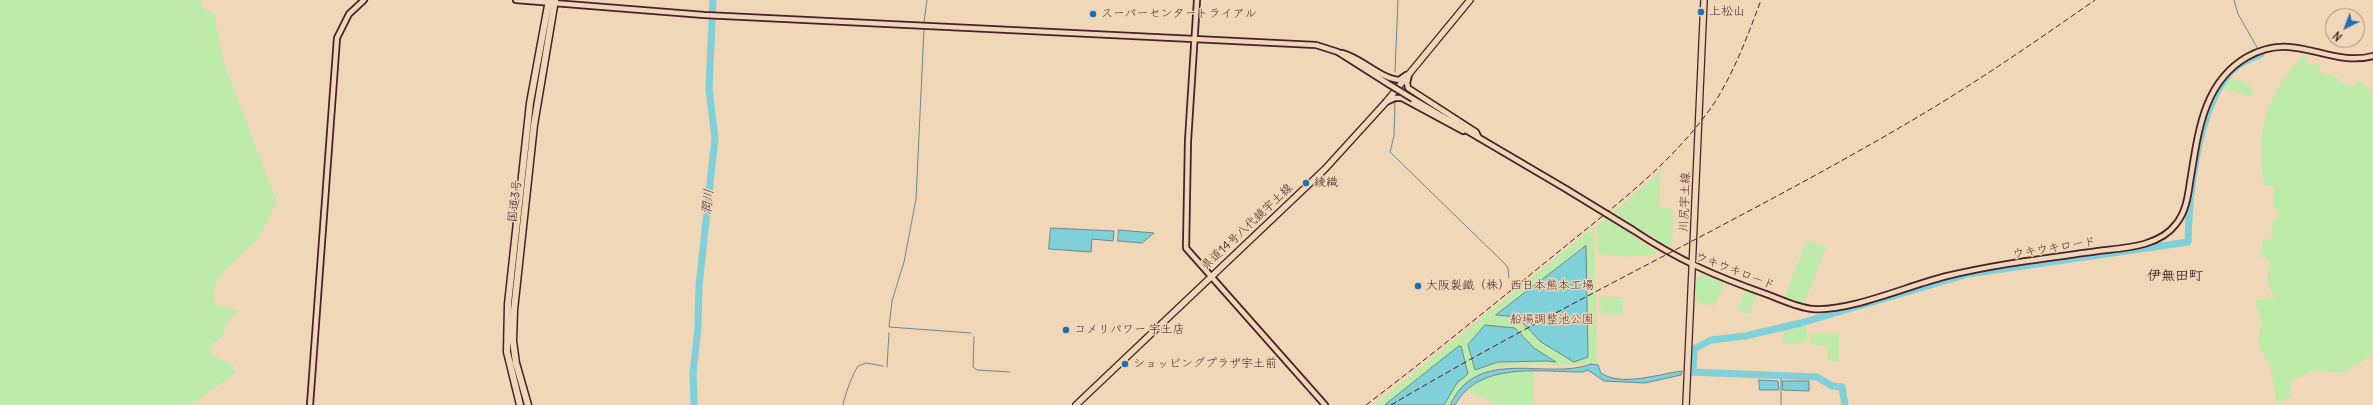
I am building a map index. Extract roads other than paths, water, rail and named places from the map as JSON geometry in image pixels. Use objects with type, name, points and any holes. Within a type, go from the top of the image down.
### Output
[{"type":"highway","name":"国道3号","points":[[520,405],[507,352],[508,304],[528,118],[551,1]]},
{"type":"highway","name":"国道3号","points":[[528,405],[516,363],[513,341],[514,310],[534,125],[551,1]]},
{"type":"main road","name":"県道14号八代鏡宇土線","points":[[1076,405],[1325,169],[1386,102],[1470,0]]},
{"type":"main road","name":"川尻宇土線","points":[[1686,405],[1704,0]]},
{"type":"street","points":[[310,405],[337,38],[349,14],[364,0]]},
{"type":"street","points":[[516,0],[551,1],[718,16],[1316,45],[1351,55],[1389,78],[1402,79],[1409,73]]},
{"type":"street","points":[[1197,0],[1188,141],[1185,241],[1189,252],[1210,277],[1325,405]]},
{"type":"street","name":"ウキウキロード","points":[[1479,138],[1566,189],[1668,253],[1693,266],[1782,300],[1812,309],[1846,306],[1948,275],[2149,242],[2172,229],[2181,217],[2188,195],[2203,113],[2214,88],[2230,69],[2252,54],[2274,46],[2303,48],[2351,60],[2373,56]]},
{"type":"street","points":[[1338,52],[1479,138]]},
{"type":"street","points":[[1409,73],[1407,83],[1408,88],[1476,132],[1479,138]]},
{"type":"street","points":[[1386,102],[1402,98],[1447,125],[1469,132]]},
{"type":"water","points":[[1051,228],[1114,231],[1113,241],[1092,239],[1091,252],[1049,249]]},
{"type":"water","points":[[1119,230],[1154,233],[1142,243],[1118,241]]},
{"type":"water","points":[[1586,246],[1588,357],[1574,362],[1541,342],[1517,317],[1496,315]]},
{"type":"water","points":[[1485,325],[1515,328],[1534,348],[1556,362],[1498,362],[1475,370],[1468,345]]},
{"type":"water","points":[[1459,346],[1461,346],[1468,374],[1457,383],[1444,405],[1385,405]]},
{"type":"water","points":[[1591,364],[1598,365],[1601,373],[1609,377],[1619,379],[1640,378],[1682,371],[1681,375],[1645,383],[1604,381],[1588,370],[1583,372],[1512,372],[1495,375],[1479,381],[1466,391],[1455,405],[1450,405],[1462,387],[1478,376],[1495,370],[1514,368],[1573,368]]},
{"type":"water","points":[[1759,380],[1778,381],[1779,390],[1760,390]]},
{"type":"water","points":[[1783,381],[1809,381],[1809,391],[1783,390]]},
{"type":"waterway","name":"潤川","points":[[694,405],[693,374],[698,327],[699,286],[715,138],[709,89],[713,0]]},
{"type":"waterway","points":[[924,22],[927,0]]},
{"type":"waterway","points":[[1395,72],[1398,0]]},
{"type":"waterway","points":[[2234,0],[2238,14],[2258,49]]},
{"type":"waterway","points":[[924,29],[916,199],[904,262],[892,301],[889,327],[971,333]]},
{"type":"waterway","points":[[1693,368],[1694,349],[1711,340],[1745,336],[1801,323],[1968,274],[2188,242],[2193,178],[2202,132],[2209,111],[2217,91],[2228,75],[2243,62],[2261,54]]},
{"type":"waterway","points":[[1395,102],[1394,136],[1390,152],[1505,264],[1508,268],[1509,278]]},
{"type":"waterway","points":[[887,367],[889,333]]},
{"type":"waterway","points":[[974,337],[973,367],[977,370],[1010,372]]},
{"type":"waterway","points":[[843,405],[849,385],[858,366],[866,363],[883,366]]},
{"type":"waterway","points":[[1690,372],[1817,377],[1832,386],[1842,387],[1845,405]]},
{"type":"waterway","points":[[1781,375],[1781,405]]},
{"type":"railway","points":[[1366,405],[1604,215],[1664,163],[1682,144],[1715,102],[1735,65],[1761,0]]},
{"type":"railway","points":[[1391,405],[1520,332],[1847,158],[1935,107],[1981,78],[2095,0]]},
{"type":"place","name":"上松山","points":[[1701,12]]},
{"type":"place","name":"スーパーセンタートライアル","points":[[1093,14]]},
{"type":"place","name":"綾織","points":[[1306,183]]},
{"type":"place","name":"大阪製鐵（株）西日本熊本工場","points":[[1418,286]]},
{"type":"place","name":"コメリパワー 宇土店","points":[[1066,330]]},
{"type":"place","name":"ショッピングプラザ宇土前","points":[[1125,364]]},
{"type":"district","name":"伊無田町","points":[[2175,276]]},
{"type":"park label","name":"船場調整池公園","points":[[1552,320]]}]
